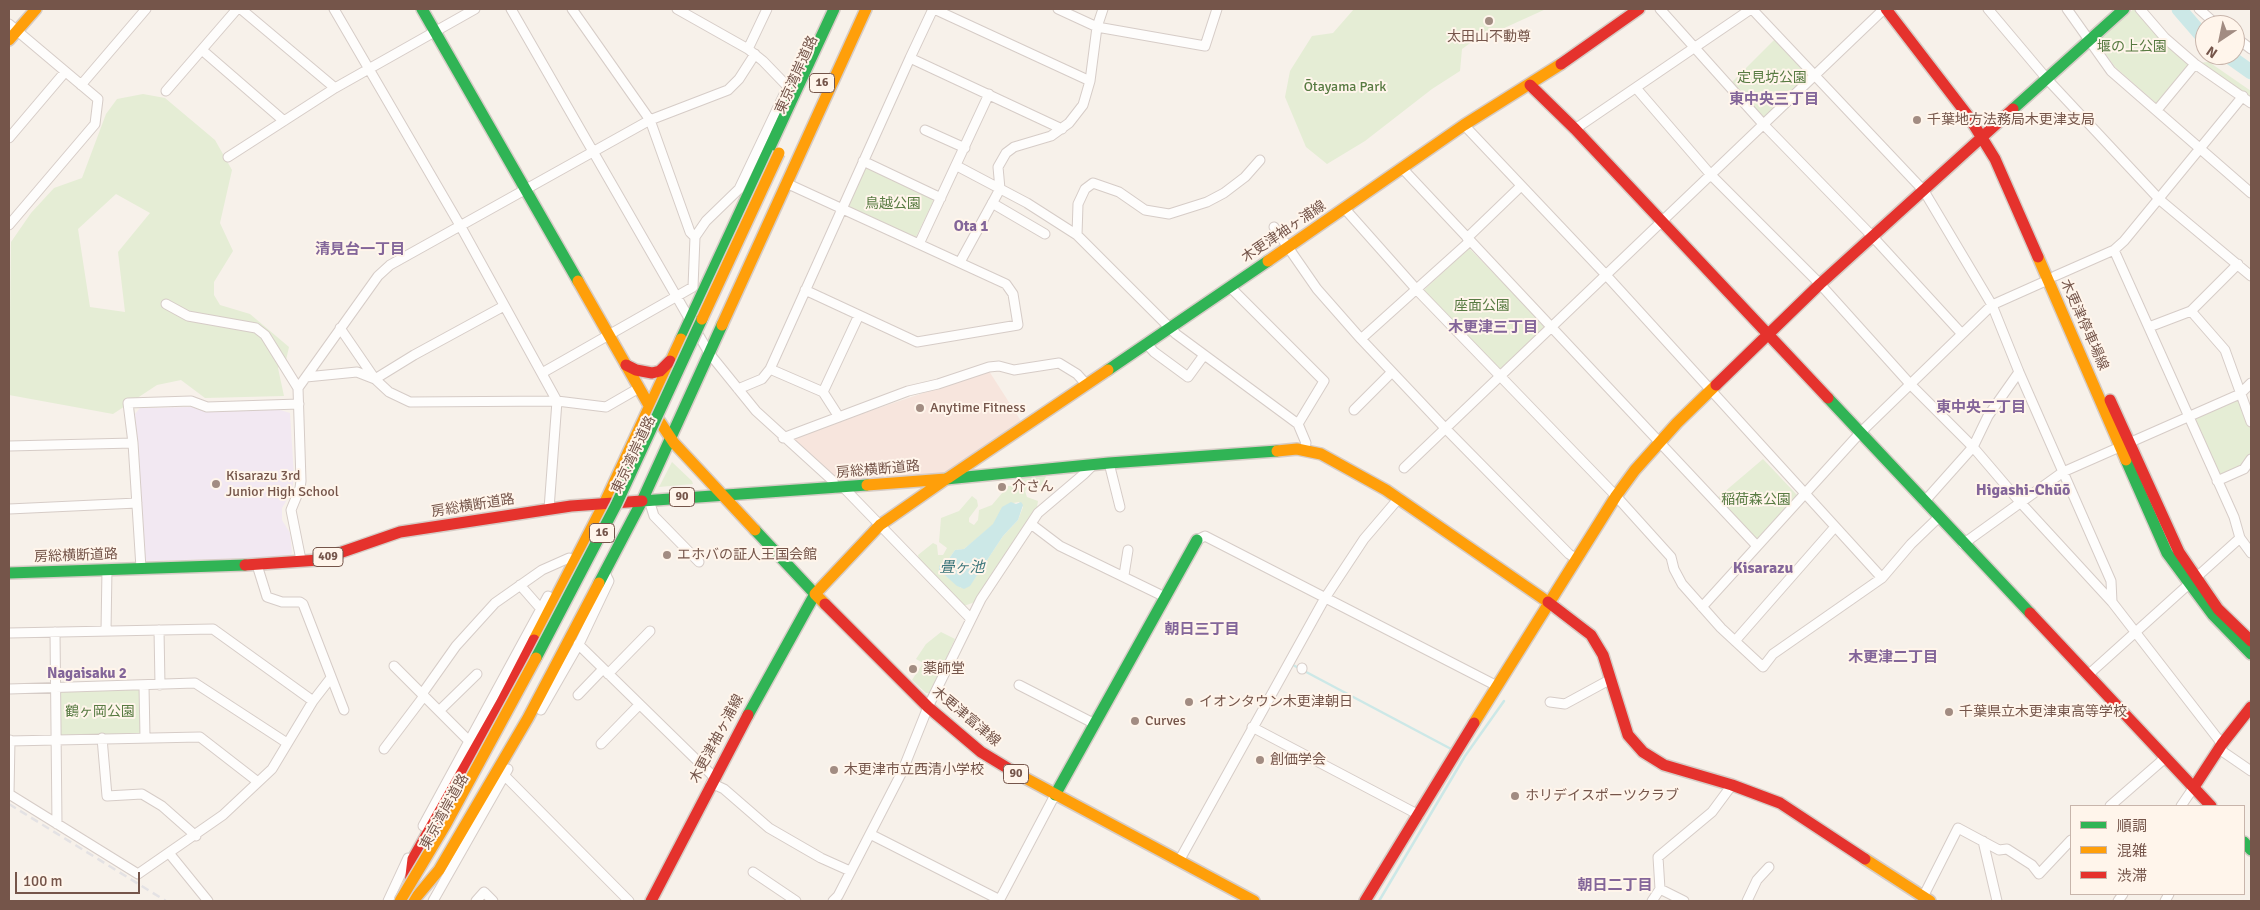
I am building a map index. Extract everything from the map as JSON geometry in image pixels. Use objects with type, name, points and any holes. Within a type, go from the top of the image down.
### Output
[{"type":"main road","points":[[9,40],[13,27],[36,9]]},
{"type":"main road","name":"木更津富津線","points":[[422,9],[609,336],[650,406],[679,450],[815,594],[928,707],[981,752],[1055,795],[1254,901]]},
{"type":"main road","name":"16","points":[[410,884],[413,859],[502,702],[573,557],[606,502],[690,321],[791,90],[834,9]]},
{"type":"main road","name":"東京湾岸道路","points":[[413,901],[576,608],[627,508],[783,156],[842,9]]},
{"type":"main road","name":"東京湾岸道路","points":[[400,901],[446,824],[570,596],[616,505],[783,156],[857,9]]},
{"type":"main road","name":"16","points":[[413,901],[439,870],[464,829],[528,718],[605,572],[646,500],[670,436],[866,9]]},
{"type":"main road","name":"木更津袖ヶ浦線","points":[[651,901],[712,780],[771,670],[815,594],[880,525],[1288,248],[1464,125],[1530,85],[1639,9]]},
{"type":"main road","name":"木更津停車場線","points":[[1885,9],[1969,117],[2002,156],[2052,278],[2125,444],[2192,580],[2213,616],[2251,654]]},
{"type":"main road","name":"木更津停車場線","points":[[1897,9],[1974,110],[1984,135]]},
{"type":"main road","points":[[1365,901],[1616,496],[1660,442],[1710,390],[1820,284],[2124,9]]},
{"type":"main road","points":[[1530,85],[1575,129],[1938,518],[2194,787],[2206,804]]},
{"type":"main road","points":[[626,365],[636,370],[652,373],[660,370],[672,360]]},
{"type":"main road","points":[[1304,449],[1331,459],[1399,498],[1549,602],[1591,636],[1603,654],[1622,720],[1628,735],[1636,746],[1664,765],[1732,785],[1780,803],[1926,899]]},
{"type":"main road","name":"房総横断道路","points":[[9,573],[257,565],[318,560],[400,532],[606,502],[839,488],[1110,463],[1304,449]]},
{"type":"main road","points":[[1055,795],[1196,540]]},
{"type":"main road","name":"木更津停車場線","points":[[2192,580],[2251,640]]},
{"type":"main road","points":[[2194,787],[2221,746],[2249,714]]},
{"type":"street","points":[[81,85],[146,9]]},
{"type":"street","points":[[166,91],[237,9]]},
{"type":"street","points":[[241,9],[335,88]]},
{"type":"street","points":[[334,9],[460,227],[557,401],[549,509]]},
{"type":"street","points":[[228,157],[335,88],[475,9]]},
{"type":"street","points":[[511,9],[709,353],[738,389],[783,438],[880,525],[970,619]]},
{"type":"street","points":[[572,9],[650,120],[690,232],[695,237]]},
{"type":"street","points":[[542,373],[693,287],[695,237],[706,221],[739,189],[791,90],[752,52],[677,9]]},
{"type":"street","points":[[298,388],[378,276],[390,265],[650,120],[728,90],[739,79],[752,52],[767,9]]},
{"type":"street","points":[[738,389],[762,379],[770,369],[863,161],[934,9],[1090,81]]},
{"type":"street","points":[[1058,9],[1097,27],[1204,46],[1217,9]]},
{"type":"street","points":[[960,262],[1000,189],[998,167],[1010,150],[1014,146],[1051,136],[1062,129],[1083,105],[1090,81],[1097,27],[1103,9]]},
{"type":"street","points":[[1660,9],[1764,124],[1962,334]]},
{"type":"street","points":[[1575,129],[1752,9],[1924,191],[1992,305],[2019,372],[2111,581],[2112,602]]},
{"type":"street","points":[[1404,468],[1885,9]]},
{"type":"street","points":[[1988,9],[2046,79],[2160,200],[2251,276]]},
{"type":"street","points":[[2067,9],[2112,71],[2251,193]]},
{"type":"street","points":[[2140,9],[2165,38],[2195,64],[2157,110]]},
{"type":"street","points":[[9,225],[95,124],[98,99],[13,27]]},
{"type":"street","points":[[202,50],[284,121]]},
{"type":"street","points":[[910,58],[1062,129]]},
{"type":"street","points":[[2196,65],[2243,96],[2251,104]]},
{"type":"street","points":[[9,138],[65,72]]},
{"type":"street","points":[[1636,88],[1712,175],[1820,284],[1911,385],[1973,446],[2020,502],[2112,602],[2221,746],[2251,771]]},
{"type":"street","points":[[919,244],[989,94]]},
{"type":"street","points":[[1702,607],[1860,433],[1992,305],[2114,250],[2160,200],[2243,96]]},
{"type":"street","points":[[1464,125],[1606,275],[1834,528],[1882,578]]},
{"type":"street","points":[[925,130],[965,148]]},
{"type":"street","points":[[1077,235],[1078,204],[1085,189],[1093,183],[1119,192],[1145,210],[1169,214],[1208,202],[1224,193],[1245,177],[1260,160]]},
{"type":"street","points":[[863,161],[941,198]]},
{"type":"street","points":[[957,166],[1077,235],[1169,328],[1298,424],[1306,443],[1304,449]]},
{"type":"street","points":[[1402,168],[1757,546]]},
{"type":"street","points":[[786,182],[1006,284],[1013,294],[1018,325],[917,342],[805,290]]},
{"type":"street","points":[[1361,339],[1417,290],[1521,186]]},
{"type":"street","points":[[992,203],[1045,234]]},
{"type":"street","points":[[1344,209],[1417,290],[1616,496],[1671,557],[1674,569],[1682,584],[1735,641],[1763,667],[1773,654],[1882,578],[1911,544],[1938,518]]},
{"type":"street","points":[[1274,227],[1316,289],[1361,339],[1445,428],[1569,554],[1577,559]]},
{"type":"street","points":[[2114,250],[2217,480],[2240,538],[2251,553]]},
{"type":"street","points":[[2149,328],[2191,311],[2238,264]]},
{"type":"street","points":[[1230,287],[1324,381],[1298,424]]},
{"type":"street","points":[[166,304],[188,316],[256,328],[265,335],[298,388],[300,488],[291,510],[301,560]]},
{"type":"street","points":[[375,379],[414,355],[504,306]]},
{"type":"street","points":[[2191,311],[2225,350],[2251,422]]},
{"type":"street","points":[[823,392],[859,315]]},
{"type":"street","points":[[340,328],[375,379],[389,392],[410,402],[557,401],[606,407],[640,388]]},
{"type":"street","points":[[1146,343],[1154,352],[1188,377],[1204,355]]},
{"type":"street","points":[[783,438],[908,391],[938,384],[989,367],[999,366],[1014,370],[1059,363],[1077,374],[1086,384]]},
{"type":"street","points":[[770,369],[823,392],[839,417]]},
{"type":"street","points":[[306,377],[357,372],[375,379]]},
{"type":"street","points":[[1354,410],[1392,372]]},
{"type":"street","points":[[1924,502],[1973,446],[1988,416],[2019,372]]},
{"type":"street","points":[[1963,544],[2063,472],[2240,394],[2251,383]]},
{"type":"street","points":[[141,568],[128,403],[191,401],[208,407],[299,404]]},
{"type":"street","points":[[9,446],[132,443]]},
{"type":"street","points":[[2217,480],[2244,469],[2251,459]]},
{"type":"street","points":[[1110,463],[1120,507]]},
{"type":"street","points":[[833,901],[838,896],[902,772],[928,707],[981,599],[1038,513],[1093,465]]},
{"type":"street","points":[[1179,861],[1325,598],[1364,538],[1399,498]]},
{"type":"street","points":[[646,500],[654,516],[699,562]]},
{"type":"street","points":[[9,509],[137,503]]},
{"type":"street","points":[[1031,524],[1060,546],[1165,597]]},
{"type":"street","points":[[1735,641],[1834,528]]},
{"type":"street","points":[[1196,540],[1204,536],[1497,686]]},
{"type":"street","points":[[2088,675],[2135,630],[2240,538]]},
{"type":"street","points":[[1124,576],[1128,550]]},
{"type":"street","points":[[384,749],[467,633],[495,603],[542,570],[573,557]]},
{"type":"street","points":[[388,901],[420,830],[541,609],[573,557]]},
{"type":"street","points":[[257,565],[268,597],[282,602],[300,602],[303,604],[330,678],[344,710]]},
{"type":"street","points":[[106,631],[107,569]]},
{"type":"street","points":[[433,901],[578,644],[609,582],[605,572]]},
{"type":"street","points":[[520,585],[541,609]]},
{"type":"street","points":[[9,633],[212,629],[313,701]]},
{"type":"street","points":[[159,630],[160,685]]},
{"type":"street","points":[[578,695],[650,631]]},
{"type":"street","points":[[55,632],[57,824]]},
{"type":"street","points":[[578,644],[712,780],[724,788],[769,828],[821,858],[850,871]]},
{"type":"street","points":[[394,666],[470,741]]},
{"type":"street","points":[[440,711],[477,674]]},
{"type":"street","points":[[258,782],[200,737],[10,740],[9,794],[138,874],[196,836],[223,815],[272,769],[313,701],[330,678]]},
{"type":"street","points":[[1550,702],[1565,704],[1610,679]]},
{"type":"street","points":[[9,689],[195,683],[287,743]]},
{"type":"street","points":[[1019,685],[1095,724]]},
{"type":"street","points":[[144,686],[145,737]]},
{"type":"street","points":[[601,744],[638,705]]},
{"type":"street","points":[[1252,728],[1419,815]]},
{"type":"street","points":[[102,738],[107,796],[142,794],[162,806],[196,836]]},
{"type":"street","points":[[2111,805],[2165,758]]},
{"type":"street","points":[[504,775],[629,901]]},
{"type":"street","points":[[1652,901],[1660,888],[1658,857],[1712,812],[1732,785]]},
{"type":"street","points":[[2182,805],[2194,787]]},
{"type":"street","points":[[870,834],[1000,901],[1055,795]]},
{"type":"street","points":[[1926,899],[1958,828],[1999,850],[2007,848],[2032,865],[2040,874],[2070,841]]},
{"type":"street","points":[[1983,841],[1997,901]]},
{"type":"street","points":[[169,852],[208,901]]},
{"type":"street","points":[[1747,901],[1757,880],[1769,867]]},
{"type":"street","points":[[753,872],[796,901]]},
{"type":"street","points":[[1660,888],[1684,901]]},
{"type":"street","points":[[476,901],[484,892],[493,901]]},
{"type":"shaded area","points":[[989,371],[1021,421],[946,476],[838,486],[789,438]]},
{"type":"shaded area","name":"Kisarazu 3rd Junior High School","points":[[192,407],[206,411],[277,409],[290,413],[294,476],[292,491],[282,508],[282,520],[290,533],[292,552],[290,557],[145,561],[135,414],[140,408]]},
{"type":"green space","name":"Ōtayama Park","points":[[1354,9],[1546,9],[1491,34],[1481,42],[1473,41],[1462,49],[1460,71],[1432,89],[1365,141],[1327,164],[1306,147],[1285,97],[1290,71],[1312,36],[1333,33]]},
{"type":"green space","name":"堰の上公園","points":[[2134,9],[2159,38],[2189,64],[2157,104],[2115,67],[2095,39]]},
{"type":"green space","name":"定見坊公園","points":[[1776,38],[1812,74],[1765,119],[1732,82]]},
{"type":"green space","points":[[2199,65],[2213,65],[2251,91],[2251,101]]},
{"type":"green space","points":[[143,94],[165,98],[215,140],[232,170],[220,223],[233,251],[214,282],[214,295],[220,305],[250,314],[289,347],[286,360],[278,368],[284,396],[205,398],[181,380],[157,385],[113,414],[9,395],[11,242],[31,213],[54,188],[82,178],[106,114],[117,99]],"holes":[[[116,194],[150,213],[118,252],[125,312],[90,307],[78,229]]]},
{"type":"green space","name":"鳥越公園","points":[[866,167],[932,198],[933,202],[915,239],[845,206]]},
{"type":"green space","name":"座面公園","points":[[1469,248],[1545,326],[1504,368],[1499,368],[1424,290]]},
{"type":"green space","points":[[2239,397],[2251,431],[2251,453],[2241,466],[2218,475],[2194,417]]},
{"type":"green space","name":"稲荷森公園","points":[[1763,459],[1797,495],[1756,540],[1716,499]]},
{"type":"green space","points":[[672,462],[692,481],[693,484],[659,487]]},
{"type":"green space","points":[[1017,475],[1046,475],[1045,481],[1041,486],[1033,484],[1025,491],[1027,497],[1038,501],[1036,513],[998,564],[997,570],[975,602],[961,607],[920,564],[918,555],[933,543],[937,545],[938,555],[943,555],[947,548],[939,542],[941,518],[959,511],[972,496],[977,500],[978,506],[969,518],[969,522],[974,525],[978,520],[979,510],[992,505],[1008,486],[1012,486]],"holes":[[[1019,502],[1023,507],[1018,520],[1003,536],[973,581],[961,588],[939,570],[941,564],[948,560],[955,550],[964,549],[993,525],[1013,503]]]},
{"type":"green space","points":[[941,632],[955,639],[930,693],[926,693],[912,680],[923,663],[916,659],[926,644]]},
{"type":"green space","name":"鶴ヶ岡公園","points":[[144,686],[145,737],[56,739],[55,688]]},
{"type":"water","name":"畳ヶ池","points":[[1011,502],[1016,504],[1021,502],[1023,505],[1018,520],[1003,536],[970,586],[964,589],[957,586],[939,570],[939,566],[948,560],[955,550],[964,549],[993,524],[1002,507]]},
{"type":"waterway","points":[[2179,9],[2195,27]]},
{"type":"waterway","points":[[2241,65],[2251,72]]},
{"type":"waterway","points":[[1293,665],[1453,750]]},
{"type":"waterway","points":[[1379,901],[1465,756],[1504,701]]},
{"type":"railway","points":[[9,804],[166,901]]},
{"type":"traffic: fast","points":[[422,9],[578,281]]},
{"type":"traffic: fast","points":[[681,339],[834,9]]},
{"type":"traffic: fast","points":[[2013,109],[2124,9]]},
{"type":"traffic: fast","points":[[1108,370],[1268,261]]},
{"type":"traffic: fast","points":[[536,658],[616,505],[702,319]]},
{"type":"traffic: fast","points":[[599,583],[642,501],[722,325]]},
{"type":"traffic: fast","points":[[1828,398],[2030,613]]},
{"type":"traffic: fast","points":[[946,479],[1109,463],[1277,451]]},
{"type":"traffic: fast","points":[[2126,460],[2167,553],[2213,615],[2251,654]]},
{"type":"traffic: fast","points":[[642,501],[867,485]]},
{"type":"traffic: fast","points":[[748,715],[815,594],[755,530]]},
{"type":"traffic: fast","points":[[1055,795],[1197,540]]},
{"type":"traffic: fast","points":[[9,573],[245,565]]},
{"type":"traffic: fast","points":[[2245,843],[2251,850]]},
{"type":"traffic: slow","points":[[9,40],[36,9]]},
{"type":"traffic: slow","points":[[722,325],[866,9]]},
{"type":"traffic: slow","points":[[1268,261],[1464,125],[1561,64]]},
{"type":"traffic: slow","points":[[702,319],[779,153]]},
{"type":"traffic: slow","points":[[2038,257],[2126,460]]},
{"type":"traffic: slow","points":[[578,281],[650,407],[674,443],[755,530]]},
{"type":"traffic: slow","points":[[534,640],[605,502],[681,339]]},
{"type":"traffic: slow","points":[[948,478],[1108,370]]},
{"type":"traffic: slow","points":[[1474,723],[1616,496],[1635,470],[1677,423],[1716,385]]},
{"type":"traffic: slow","points":[[1277,451],[1297,449],[1321,454],[1386,490],[1548,602]]},
{"type":"traffic: slow","points":[[825,604],[815,594],[880,525],[946,479]]},
{"type":"traffic: slow","points":[[867,485],[946,479]]},
{"type":"traffic: slow","points":[[413,901],[439,870],[528,718],[599,583]]},
{"type":"traffic: slow","points":[[400,901],[446,824],[536,658]]},
{"type":"traffic: slow","points":[[1014,772],[1254,901]]},
{"type":"traffic: slow","points":[[1865,859],[1930,901]]},
{"type":"traffic: jam","points":[[1561,64],[1639,9]]},
{"type":"traffic: jam","points":[[1886,9],[1969,117],[1995,159],[2038,257]]},
{"type":"traffic: jam","points":[[1530,85],[1575,129],[1828,398]]},
{"type":"traffic: jam","points":[[1716,385],[1820,284],[2013,109]]},
{"type":"traffic: jam","points":[[626,365],[636,370],[652,373],[660,371],[670,361]]},
{"type":"traffic: jam","points":[[2110,400],[2179,552],[2218,609],[2251,641]]},
{"type":"traffic: jam","points":[[245,565],[319,560],[400,532],[571,506],[642,501]]},
{"type":"traffic: jam","points":[[1548,602],[1591,635],[1603,655],[1628,735],[1643,752],[1664,765],[1732,785],[1780,803],[1865,859]]},
{"type":"traffic: jam","points":[[825,604],[928,707],[981,752],[1014,772]]},
{"type":"traffic: jam","points":[[2030,613],[2210,805]]},
{"type":"traffic: jam","points":[[410,884],[413,859],[502,702],[534,640]]},
{"type":"traffic: jam","points":[[2194,787],[2222,744],[2251,707]]},
{"type":"traffic: jam","points":[[651,901],[748,715]]},
{"type":"traffic: jam","points":[[1365,901],[1474,723]]},
{"type":"place","name":"太田山不動尊","points":[[1489,21]]},
{"type":"place","name":"千葉地方法務局木更津支局","points":[[1917,120]]},
{"type":"place","name":"Anytime Fitness","points":[[920,408]]},
{"type":"place","name":"Kisarazu 3rd Junior High School","points":[[216,484]]},
{"type":"place","name":"介さん","points":[[1002,487]]},
{"type":"place","name":"エホバの証人王国会館","points":[[667,555]]},
{"type":"place","name":"薬師堂","points":[[913,669]]},
{"type":"place","name":"イオンタウン木更津朝日","points":[[1189,702]]},
{"type":"place","name":"千葉県立木更津東高等学校","points":[[1949,712]]},
{"type":"place","name":"Curves","points":[[1135,721]]},
{"type":"place","name":"創価学会","points":[[1260,760]]},
{"type":"place","name":"木更津市立西清小学校","points":[[834,770]]},
{"type":"place","name":"ホリデイスポーツクラブ","points":[[1515,796]]},
{"type":"district","name":"東中央三丁目","points":[[1774,100]]},
{"type":"district","name":"Ota 1","points":[[971,227]]},
{"type":"district","name":"清見台一丁目","points":[[360,250]]},
{"type":"district","name":"木更津三丁目","points":[[1493,328]]},
{"type":"district","name":"東中央二丁目","points":[[1981,408]]},
{"type":"district","name":"Higashi-Chūō","points":[[2023,491]]},
{"type":"district","name":"Kisarazu","points":[[1763,569]]},
{"type":"district","name":"朝日三丁目","points":[[1202,630]]},
{"type":"district","name":"木更津二丁目","points":[[1893,658]]},
{"type":"district","name":"Nagaisaku 2","points":[[87,674]]},
{"type":"district","name":"朝日二丁目","points":[[1615,886]]}]
